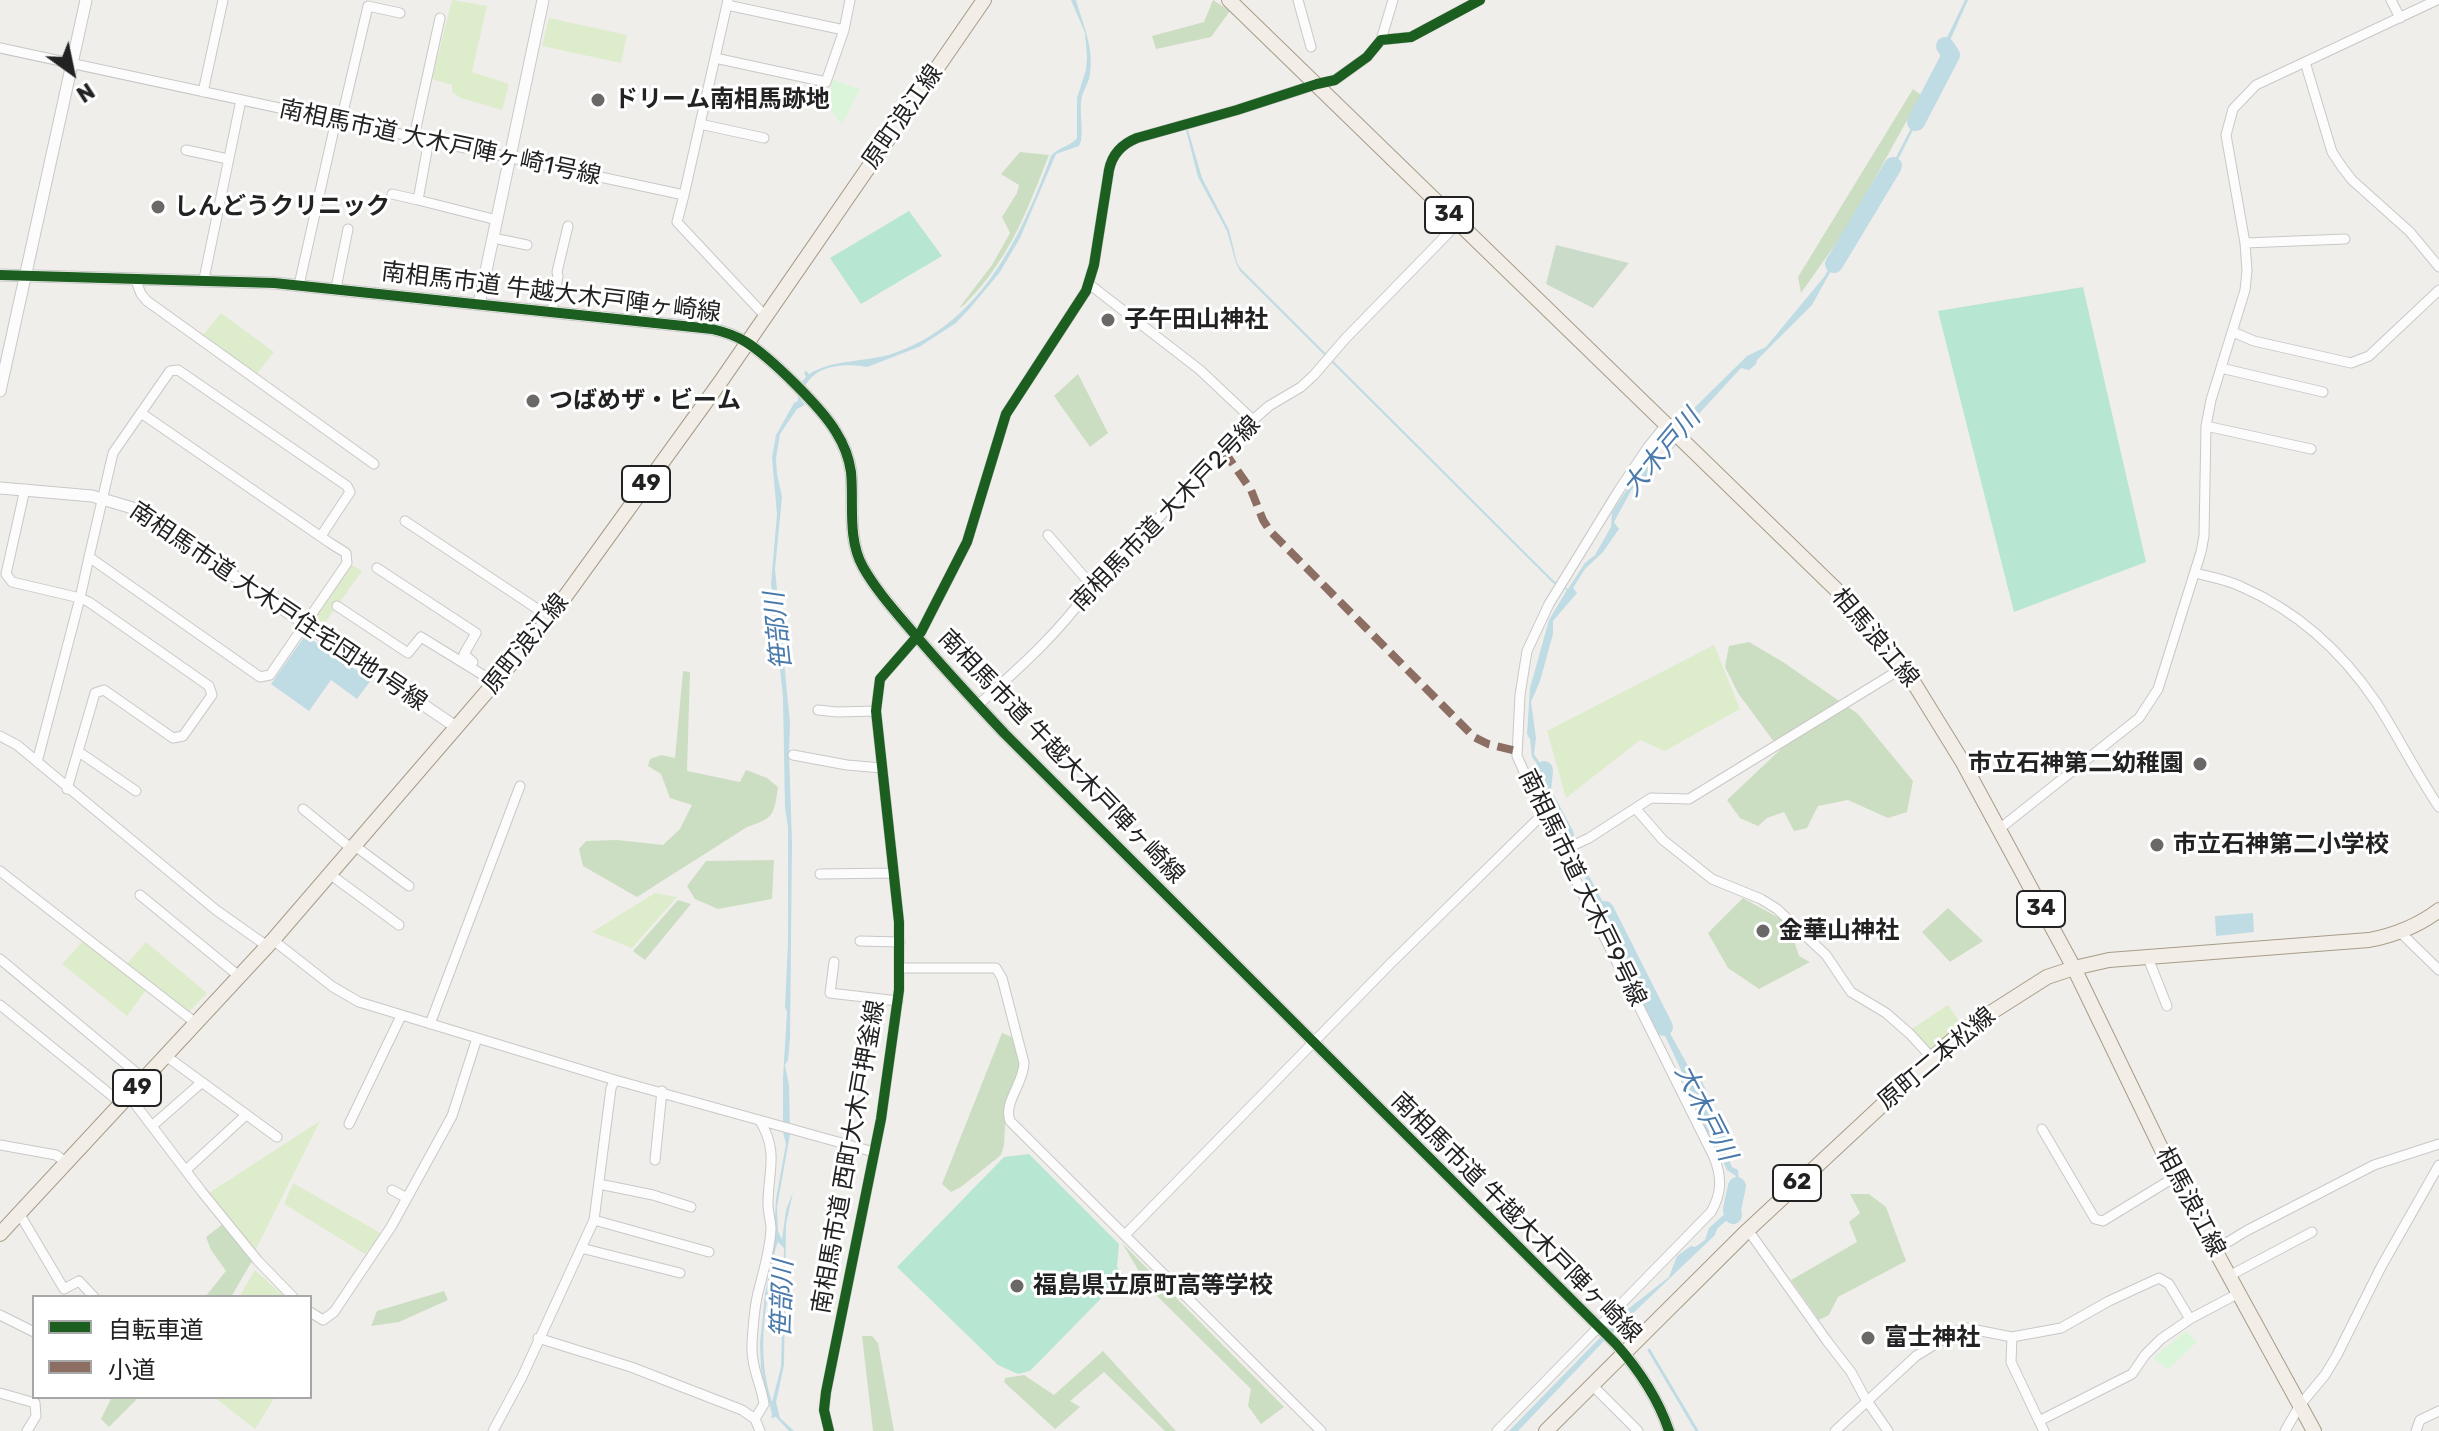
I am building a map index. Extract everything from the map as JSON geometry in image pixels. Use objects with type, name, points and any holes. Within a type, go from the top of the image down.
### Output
[{"type":"main road","name":"原町浪江線","points":[[0,1234],[61,1159],[126,1100],[166,1056],[191,1019],[235,973],[270,943],[331,875],[551,618],[766,317],[984,0]]},
{"type":"main road","name":"相馬浪江線","points":[[1229,0],[1879,634],[1904,667],[1962,761],[2074,968],[2175,1177],[2314,1431]]},
{"type":"main road","name":"原町二本松線","points":[[1546,1431],[1592,1385],[1620,1348],[1932,1058],[1970,1026],[2047,977],[2109,960],[2356,942],[2400,932],[2439,910]]},
{"type":"street","points":[[0,391],[86,0]]},
{"type":"street","points":[[203,92],[223,0]]},
{"type":"street","points":[[479,304],[543,0]]},
{"type":"street","points":[[715,58],[826,82],[844,30],[850,0]]},
{"type":"street","points":[[1298,0],[1311,47]]},
{"type":"street","points":[[1393,0],[1381,40],[1411,37],[1480,0]]},
{"type":"street","points":[[2391,0],[2400,18]]},
{"type":"street","points":[[1998,830],[2139,718],[2158,689],[2204,536],[2206,426],[2245,290],[2245,243],[2226,135],[2233,109],[2256,85],[2437,0]]},
{"type":"street","points":[[766,317],[677,222],[727,2],[844,30]]},
{"type":"street","points":[[299,285],[368,6],[400,13]]},
{"type":"street","points":[[414,137],[440,18]]},
{"type":"street","name":"南相馬市道 西町大木戸押釜線","points":[[829,1431],[824,1410],[826,1392],[874,1152],[893,1048],[898,1001],[900,942],[876,711],[880,679],[917,637],[950,577],[967,542],[1002,422],[1089,284],[1109,170],[1118,151],[1137,138],[1335,80],[1367,57],[1381,40]]},
{"type":"street","name":"南相馬市道 大木戸陣ヶ崎1号線","points":[[0,48],[684,195]]},
{"type":"street","points":[[2305,62],[2332,152],[2352,180],[2410,232],[2439,267]]},
{"type":"street","points":[[204,279],[241,100]]},
{"type":"street","points":[[700,124],[764,138]]},
{"type":"street","points":[[418,200],[429,140]]},
{"type":"street","points":[[186,150],[228,159]]},
{"type":"street","points":[[392,194],[497,220]]},
{"type":"street","name":"南相馬市道 大木戸2号線","points":[[978,705],[1079,605],[1253,420],[1314,375],[1457,224]]},
{"type":"street","points":[[552,311],[568,226]]},
{"type":"street","points":[[336,288],[348,229]]},
{"type":"street","points":[[493,238],[527,245]]},
{"type":"street","points":[[2245,243],[2345,239]]},
{"type":"street","name":"南相馬市道 牛越大木戸陣ヶ崎線","points":[[0,275],[204,279],[336,288],[712,329],[747,342],[788,379],[840,437],[849,462],[855,547],[860,563],[880,593],[917,637],[978,705],[1620,1348],[1645,1381],[1669,1431]]},
{"type":"street","points":[[135,278],[147,301],[374,464]]},
{"type":"street","points":[[1089,284],[1200,370],[1253,420]]},
{"type":"street","points":[[2233,332],[2254,341],[2351,363],[2369,356],[2439,290]]},
{"type":"street","points":[[2221,368],[2323,392]]},
{"type":"street","points":[[37,762],[80,598],[113,453],[170,371],[178,370],[347,486],[350,492],[321,536]]},
{"type":"street","points":[[89,557],[260,677],[270,675],[347,563],[346,553],[141,413]]},
{"type":"street","points":[[2206,426],[2311,449]]},
{"type":"street","name":"南相馬市道 大木戸9号線","points":[[1497,1431],[1711,1212],[1718,1197],[1720,1180],[1707,1143],[1517,756],[1520,695],[1527,651],[1537,627],[1627,477],[1667,428]]},
{"type":"street","name":"南相馬市道 大木戸住宅団地1号線","points":[[0,488],[103,498],[126,504],[150,516],[456,727]]},
{"type":"street","points":[[25,489],[6,574],[12,582],[89,602],[209,686],[212,695],[183,736],[173,738],[104,690],[95,693],[67,789]]},
{"type":"street","points":[[405,521],[551,618]]},
{"type":"street","points":[[1048,535],[1093,587]]},
{"type":"street","points":[[377,568],[476,633],[464,654],[498,682]]},
{"type":"street","points":[[2195,573],[2241,586],[2302,621],[2326,641],[2377,704],[2439,807]]},
{"type":"street","points":[[337,606],[408,653],[421,637],[498,682]]},
{"type":"street","points":[[1561,851],[1589,838],[1656,797],[1689,799],[1904,667]]},
{"type":"street","points":[[818,710],[876,711]]},
{"type":"street","points":[[0,736],[17,745],[216,910],[359,1002],[615,1080],[874,1152]]},
{"type":"street","points":[[79,752],[136,791]]},
{"type":"street","points":[[793,755],[882,768]]},
{"type":"street","points":[[430,1024],[520,786]]},
{"type":"street","points":[[303,809],[409,886]]},
{"type":"street","points":[[1636,809],[1663,840],[1712,879],[1777,909],[1826,955],[1851,992],[1886,1013],[1932,1058]]},
{"type":"street","points":[[1125,1235],[1391,963],[1543,814]]},
{"type":"street","points":[[0,871],[191,1019]]},
{"type":"street","points":[[820,874],[894,873]]},
{"type":"street","points":[[331,875],[399,925]]},
{"type":"street","points":[[140,895],[235,973]]},
{"type":"street","points":[[2400,932],[2439,970]]},
{"type":"street","points":[[860,941],[900,942]]},
{"type":"street","points":[[2148,958],[2167,1006]]},
{"type":"street","points":[[0,959],[145,1080]]},
{"type":"street","points":[[834,962],[830,993],[898,1001]]},
{"type":"street","points":[[900,968],[996,968],[1002,978],[1024,1063],[1021,1080],[1008,1107],[1008,1114],[1016,1128],[1321,1431]]},
{"type":"street","points":[[0,1005],[126,1100],[152,1126],[258,1261],[291,1295]]},
{"type":"street","points":[[349,1124],[401,1016]]},
{"type":"street","points":[[312,1313],[323,1320],[334,1312],[391,1227],[452,1116],[477,1038]]},
{"type":"street","points":[[166,1056],[277,1137]]},
{"type":"street","points":[[493,1431],[522,1377],[594,1220],[611,1088],[615,1080]]},
{"type":"street","points":[[152,1126],[201,1083]]},
{"type":"street","points":[[655,1160],[662,1091]]},
{"type":"street","points":[[186,1170],[246,1115]]},
{"type":"street","points":[[755,1419],[764,1404],[755,1376],[752,1344],[758,1292],[771,1227],[768,1206],[773,1162],[771,1142],[764,1122]]},
{"type":"street","points":[[2042,1129],[2095,1219],[2103,1221],[2175,1177]]},
{"type":"street","points":[[2215,1250],[2374,1165],[2439,1144]]},
{"type":"street","points":[[0,1145],[61,1159]]},
{"type":"street","points":[[2285,1431],[2337,1355],[2381,1267],[2439,1165]]},
{"type":"street","points":[[599,1184],[653,1195],[691,1207]]},
{"type":"street","points":[[392,1190],[407,1198]]},
{"type":"street","points":[[19,1213],[64,1289],[79,1281],[92,1295]]},
{"type":"street","points":[[594,1220],[709,1252]]},
{"type":"street","points":[[1748,1230],[1851,1372],[1888,1431]]},
{"type":"street","points":[[2229,1276],[2312,1232]]},
{"type":"street","points":[[581,1248],[680,1273]]},
{"type":"street","points":[[1835,1431],[1916,1356],[1966,1328],[2012,1337],[2061,1328],[2159,1278],[2169,1284],[2190,1319]]},
{"type":"street","points":[[2012,1337],[2011,1362],[2041,1426],[2132,1374],[2153,1347],[2190,1319],[2239,1293]]},
{"type":"street","points":[[0,1315],[32,1331]]},
{"type":"street","points":[[538,1338],[631,1367],[742,1410],[755,1419],[760,1431]]},
{"type":"street","points":[[1592,1385],[1638,1431]]},
{"type":"street","points":[[0,1393],[35,1403],[36,1416],[27,1431]]},
{"type":"street","points":[[2416,1431],[2420,1420],[2439,1411]]},
{"type":"green space","points":[[452,0],[487,6],[472,72],[509,84],[502,110],[461,98],[452,92],[452,85],[432,79]]},
{"type":"green space","points":[[1213,0],[1230,11],[1211,37],[1156,49],[1152,36],[1204,22]]},
{"type":"green space","points":[[549,18],[627,35],[621,63],[542,46]]},
{"type":"green space","points":[[833,80],[860,89],[842,124],[824,103]]},
{"type":"green space","points":[[1913,89],[1921,95],[1849,225],[1801,293],[1798,277]]},
{"type":"green space","points":[[1020,152],[1049,155],[1010,245],[986,281],[959,308],[992,265],[1010,233],[1002,217],[1019,185],[1001,174]]},
{"type":"green space","points":[[909,211],[942,256],[861,304],[830,258]]},
{"type":"green space","points":[[1556,245],[1629,263],[1593,308],[1546,284]]},
{"type":"green space","points":[[2083,287],[2146,562],[2014,612],[1938,311]]},
{"type":"green space","points":[[221,313],[274,352],[256,375],[202,336]]},
{"type":"green space","points":[[1078,374],[1108,433],[1090,447],[1054,396]]},
{"type":"green space","points":[[352,565],[362,571],[322,627],[316,624],[316,616]]},
{"type":"green space","points":[[1749,642],[1858,714],[1913,781],[1907,812],[1888,818],[1848,800],[1818,806],[1807,828],[1794,831],[1784,812],[1767,818],[1758,826],[1740,818],[1727,800],[1780,750],[1738,693],[1725,667],[1729,646]]},
{"type":"green space","points":[[1714,645],[1740,709],[1665,751],[1640,740],[1566,798],[1547,731]]},
{"type":"green space","points":[[683,671],[690,672],[687,771],[740,782],[746,770],[767,778],[778,787],[775,803],[768,818],[747,827],[637,897],[583,866],[579,849],[586,841],[617,840],[663,845],[680,829],[692,805],[670,798],[661,774],[648,766],[650,759],[661,755],[675,758]]},
{"type":"green space","points":[[774,860],[772,899],[718,909],[695,899],[687,886],[706,861]]},
{"type":"green space","points":[[655,893],[677,897],[632,948],[592,932]]},
{"type":"green space","points":[[1743,898],[1788,923],[1799,956],[1810,962],[1759,989],[1728,968],[1708,933]]},
{"type":"green space","points":[[678,900],[691,904],[645,960],[633,951]]},
{"type":"green space","points":[[1948,908],[1983,941],[1950,962],[1922,932]]},
{"type":"green space","points":[[83,941],[146,990],[127,1016],[62,964]]},
{"type":"green space","points":[[146,942],[207,993],[188,1013],[126,965]]},
{"type":"green space","points":[[1948,1005],[1962,1025],[1932,1050],[1910,1030]]},
{"type":"green space","points":[[1002,1033],[1015,1038],[1022,1062],[1006,1105],[1001,1155],[951,1192],[942,1184]]},
{"type":"green space","points":[[320,1121],[255,1251],[209,1193]]},
{"type":"green space","points":[[1029,1154],[1119,1244],[1117,1267],[1124,1275],[1030,1371],[1018,1374],[998,1365],[897,1267],[1004,1157]]},
{"type":"green space","points":[[293,1183],[382,1234],[365,1254],[284,1204]]},
{"type":"green space","points":[[1850,1194],[1869,1194],[1886,1207],[1906,1261],[1838,1297],[1829,1315],[1819,1320],[1791,1280],[1857,1242],[1849,1222],[1860,1213]]},
{"type":"green space","points":[[223,1224],[252,1261],[232,1295],[207,1295],[226,1271],[206,1237]]},
{"type":"green space","points":[[1122,1243],[1284,1407],[1261,1424],[1248,1406],[1251,1389],[1149,1288]]},
{"type":"green space","points":[[255,1270],[283,1295],[240,1295]]},
{"type":"green space","points":[[444,1291],[448,1300],[399,1322],[371,1326],[377,1311]]},
{"type":"green space","points":[[2186,1331],[2197,1342],[2168,1369],[2153,1358]]},
{"type":"green space","points":[[862,1336],[872,1336],[878,1343],[894,1431],[873,1431]]},
{"type":"green space","points":[[1103,1351],[1176,1431],[1165,1431],[1104,1372],[1070,1401],[1080,1407],[1055,1429],[1004,1382],[1005,1378],[1024,1375],[1054,1395]]},
{"type":"green space","points":[[111,1399],[137,1399],[109,1427],[101,1419]]},
{"type":"green space","points":[[217,1399],[274,1399],[255,1429]]},
{"type":"water","name":"笹部川","points":[[1071,0],[1076,0],[1087,36],[1091,64],[1081,99],[1081,141],[1079,146],[1056,154],[1020,238],[1000,272],[956,323],[919,347],[867,367],[835,366],[817,373],[804,389],[801,400],[805,405],[797,409],[780,434],[776,458],[782,497],[775,569],[790,723],[792,843],[790,1038],[785,1065],[789,1085],[790,1134],[777,1207],[778,1231],[782,1240],[786,1210],[793,1192],[786,1224],[784,1365],[776,1402],[780,1418],[794,1431],[789,1431],[776,1417],[771,1418],[761,1369],[760,1343],[773,1252],[776,1199],[786,1144],[783,1132],[783,1078],[787,1012],[788,827],[783,697],[771,584],[777,514],[772,458],[776,435],[798,401],[799,385],[806,377],[804,372],[809,374],[830,365],[897,352],[927,338],[953,319],[995,272],[1027,216],[1051,156],[1077,138],[1077,98],[1086,70],[1085,33]],"holes":[[[778,1242],[784,1248],[781,1367],[772,1402],[763,1354],[764,1321]]]},
{"type":"water","points":[[1965,0],[1968,0],[1948,45],[1951,55],[1871,213],[1848,240],[1812,305],[1756,364],[1749,370],[1741,368],[1683,431],[1678,443],[1646,481],[1632,489],[1614,522],[1619,529],[1603,552],[1585,569],[1573,588],[1577,593],[1553,621],[1553,634],[1531,702],[1536,738],[1534,754],[1545,771],[1543,788],[1607,910],[1626,956],[1651,994],[1648,1001],[1656,1008],[1697,1082],[1704,1114],[1713,1122],[1732,1167],[1738,1170],[1739,1183],[1734,1209],[1715,1235],[1604,1341],[1518,1431],[1509,1431],[1628,1309],[1669,1277],[1677,1256],[1705,1240],[1709,1228],[1729,1210],[1736,1176],[1727,1170],[1669,1044],[1540,789],[1542,771],[1532,757],[1527,734],[1530,688],[1549,620],[1567,590],[1553,583],[1240,271],[1227,231],[1198,177],[1186,130],[1202,178],[1229,230],[1241,269],[1554,581],[1568,589],[1585,563],[1595,555],[1611,527],[1612,512],[1632,482],[1673,442],[1661,445],[1747,356],[1766,347],[1824,277],[1858,217],[1868,212],[1949,54],[1941,50]]},
{"type":"water","points":[[304,637],[371,680],[357,699],[331,680],[309,711],[271,684]]},
{"type":"water","points":[[2253,913],[2254,932],[2216,936],[2215,916]]},
{"type":"waterway","name":"大木戸川","points":[[1916,122],[1951,55],[1945,46]]},
{"type":"waterway","name":"大木戸川","points":[[1834,264],[1893,166]]},
{"type":"waterway","name":"大木戸川","points":[[1544,770],[1542,792],[1565,835]]},
{"type":"waterway","name":"大木戸川","points":[[1605,910],[1664,1027]]},
{"type":"waterway","name":"大木戸川","points":[[1692,1081],[1718,1138]]},
{"type":"waterway","name":"大木戸川","points":[[1733,1215],[1737,1186]]},
{"type":"waterway","points":[[1649,1350],[1697,1431]]},
{"type":"marked path","points":[[1224,451],[1251,490],[1270,531],[1474,737],[1517,751]]},
{"type":"cycle path","points":[[829,1431],[824,1410],[826,1392],[881,1119],[899,990],[899,922],[876,711],[880,679],[921,632],[967,542],[1006,414],[1086,291],[1094,265],[1109,170],[1115,155],[1137,138],[1335,80],[1367,57],[1381,40],[1411,37],[1480,0]]},
{"type":"cycle path","points":[[0,275],[274,283],[712,329],[746,342],[795,384],[839,436],[851,472],[853,533],[858,556],[874,584],[898,615],[1005,734],[1616,1344],[1647,1385],[1669,1431]]},
{"type":"place","name":"ドリーム南相馬跡地","points":[[598,100]]},
{"type":"place","name":"しんどうクリニック","points":[[158,207]]},
{"type":"place","name":"子午田山神社","points":[[1108,320]]},
{"type":"place","name":"つばめザ・ビーム","points":[[533,401]]},
{"type":"place","name":"市立石神第二幼稚園","points":[[2200,764]]},
{"type":"place","name":"市立石神第二小学校","points":[[2157,845]]},
{"type":"place","name":"金華山神社","points":[[1763,931]]},
{"type":"place","name":"福島県立原町高等学校","points":[[1017,1286]]},
{"type":"place","name":"富士神社","points":[[1868,1338]]}]
